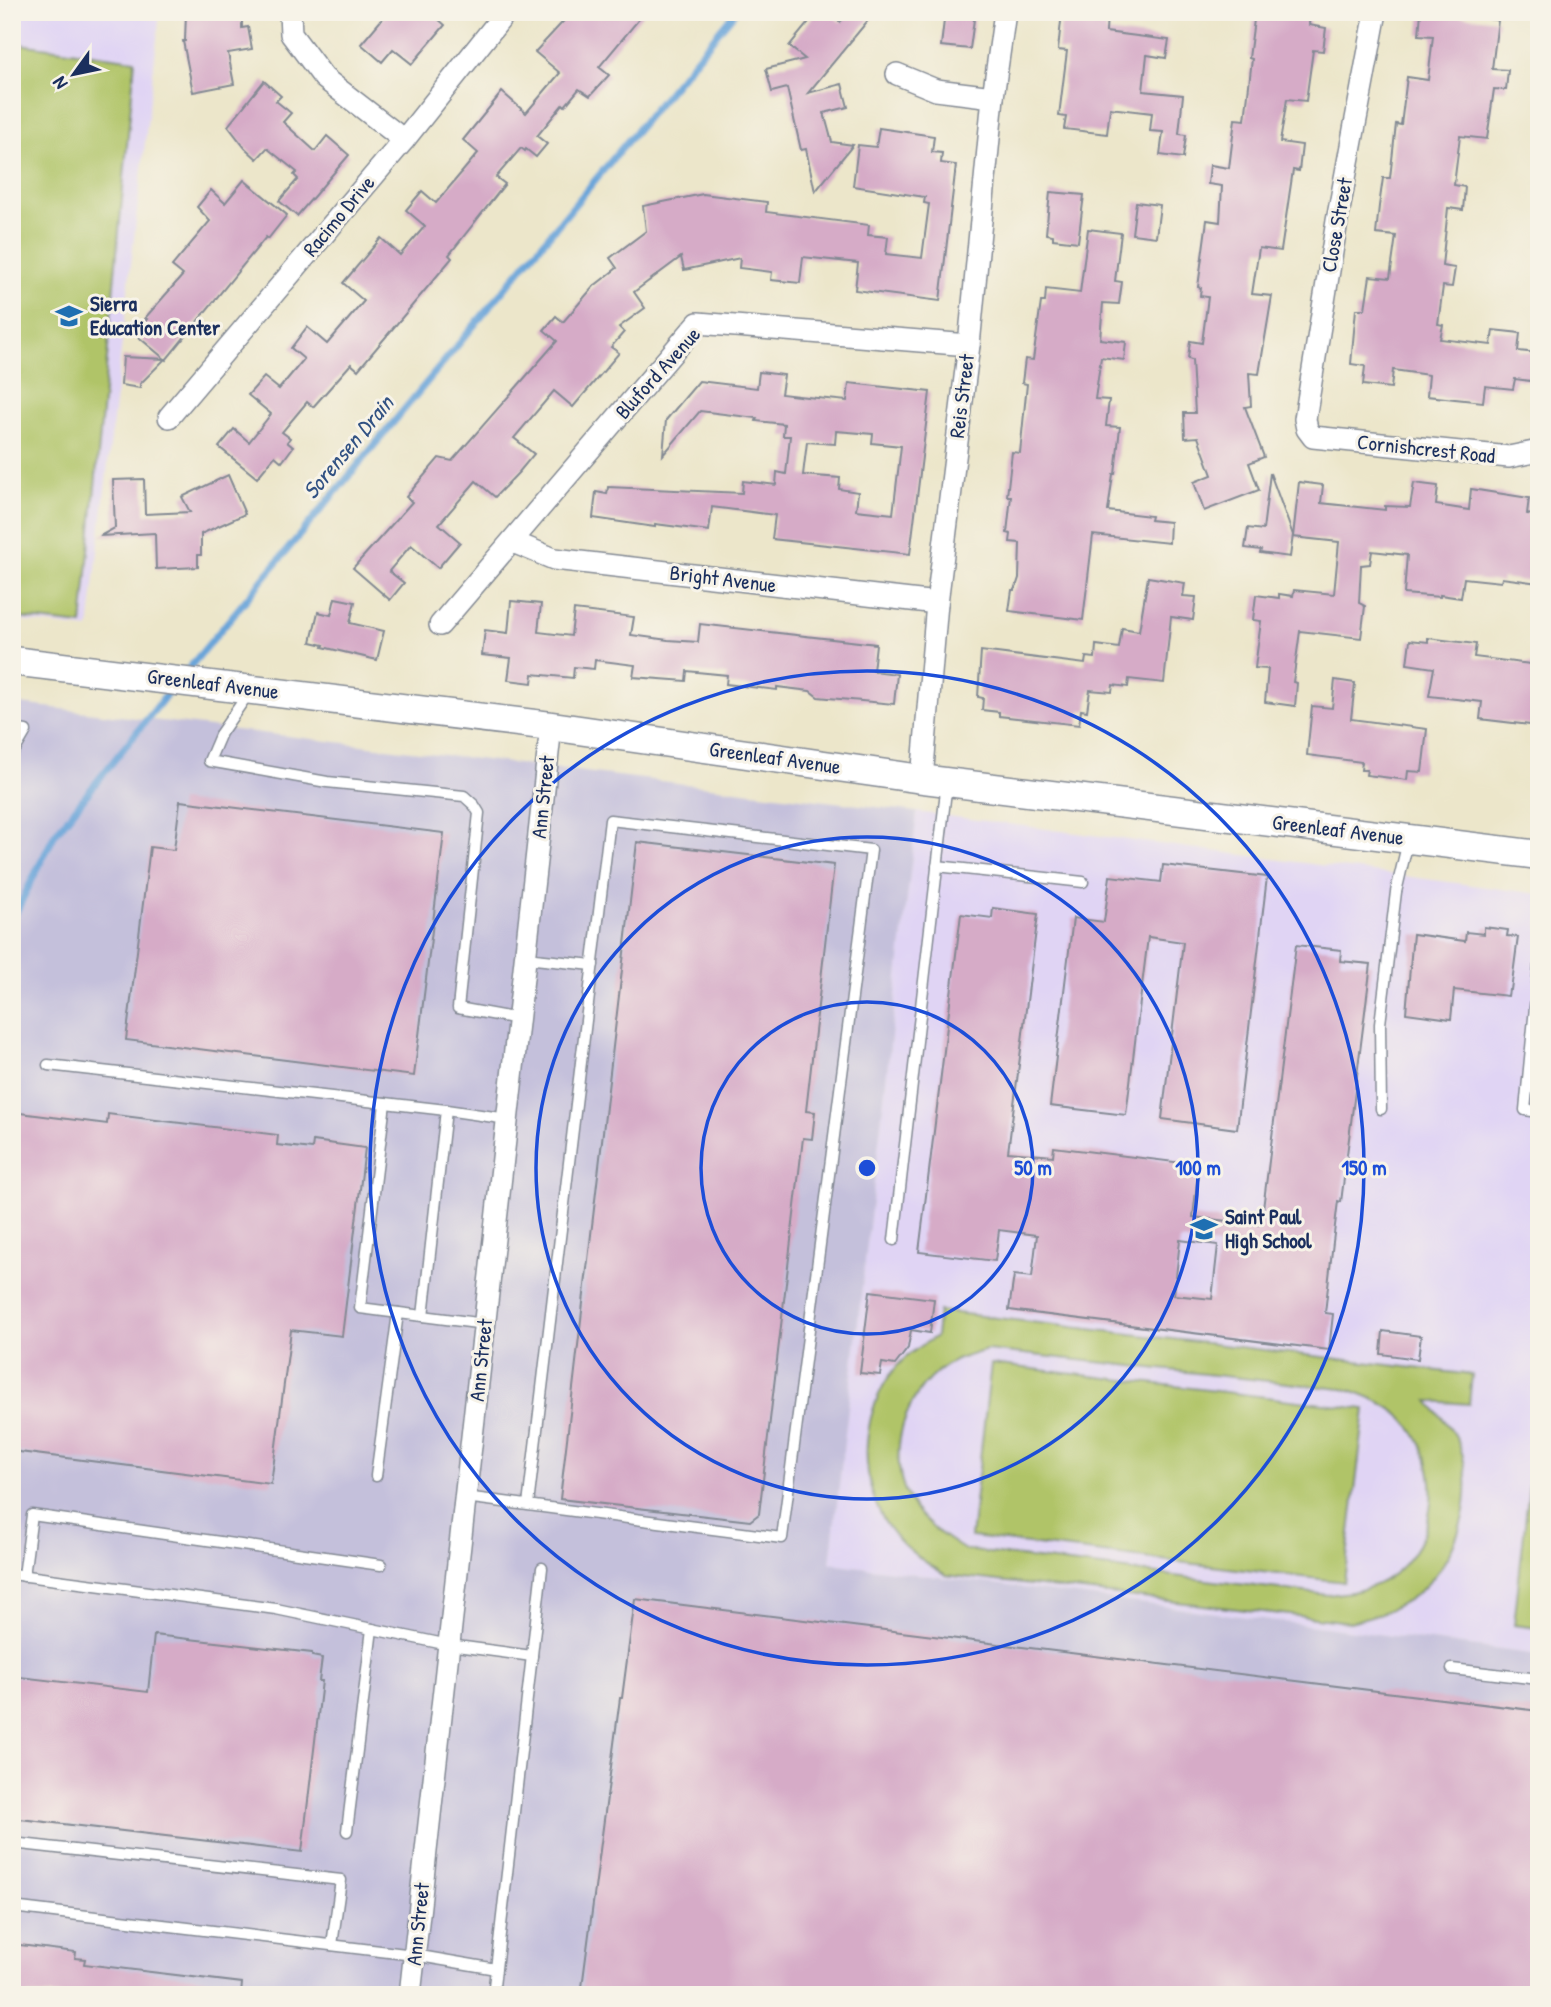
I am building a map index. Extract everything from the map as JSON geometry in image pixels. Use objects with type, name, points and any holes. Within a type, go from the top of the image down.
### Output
[{"type":"main road","name":"Greenleaf Avenue","points":[[12,661],[551,726],[935,781],[1539,855]]},
{"type":"street","points":[[290,12],[291,34],[324,78],[404,140]]},
{"type":"street","name":"Racimo Drive","points":[[169,416],[404,140],[506,12]]},
{"type":"street","name":"Reis Street","points":[[935,781],[937,603],[969,345],[993,97],[1006,12]]},
{"type":"street","name":"Close Street","points":[[1313,437],[1307,429],[1305,419],[1337,221],[1376,12]]},
{"type":"street","points":[[897,74],[936,90],[993,97]]},
{"type":"street","name":"Bluford Avenue","points":[[440,625],[698,323],[969,345]]},
{"type":"street","name":"Cornishcrest Road","points":[[1313,437],[1509,457],[1539,451]]},
{"type":"street","name":"Bright Avenue","points":[[513,542],[554,559],[937,603]]},
{"type":"street","name":"Ann Street","points":[[410,1995],[551,726]]},
{"type":"lane","points":[[244,688],[209,761],[327,782],[464,796],[474,804],[479,813],[458,1008],[519,1019]]},
{"type":"lane","points":[[12,729],[26,731],[12,755]]},
{"type":"lane","points":[[894,1240],[937,866],[935,781]]},
{"type":"lane","points":[[465,1497],[782,1538],[871,850],[610,820],[528,1505]]},
{"type":"lane","points":[[1381,1109],[1380,1024],[1396,892],[1409,839]]},
{"type":"lane","points":[[937,866],[1083,882]]},
{"type":"lane","points":[[525,958],[593,965]]},
{"type":"lane","points":[[1539,966],[1525,1110],[1539,1112]]},
{"type":"lane","points":[[48,1066],[385,1102],[508,1119]]},
{"type":"lane","points":[[385,1102],[360,1308],[485,1324]]},
{"type":"lane","points":[[423,1315],[446,1110]]},
{"type":"lane","points":[[376,1476],[398,1313]]},
{"type":"lane","points":[[381,1565],[32,1515],[18,1575],[276,1609],[449,1645],[532,1656]]},
{"type":"lane","points":[[493,1995],[542,1568]]},
{"type":"lane","points":[[347,1831],[372,1629]]},
{"type":"lane","points":[[1452,1669],[1539,1679]]},
{"type":"lane","points":[[12,1843],[341,1880],[331,1945]]},
{"type":"lane","points":[[12,1907],[414,1955],[496,1969]]},
{"type":"shaded area","name":"Sierra Education Center","points":[[12,12],[160,12],[89,629],[12,620]]},
{"type":"shaded area","points":[[12,703],[917,812],[830,1563],[1539,1655],[1539,1995],[12,1995]]},
{"type":"shaded area","name":"Saint Paul High School","points":[[917,812],[1539,894],[1539,1655],[830,1563]]},
{"type":"green space","name":"Sierra Education Center","points":[[12,43],[135,60],[82,625],[12,617]]},
{"type":"green space","points":[[939,1311],[1472,1375],[1469,1404],[1428,1401],[1455,1435],[1463,1455],[1466,1499],[1454,1543],[1444,1563],[1415,1595],[1392,1609],[1350,1622],[946,1575],[910,1551],[892,1532],[880,1512],[867,1467],[867,1443],[878,1396],[905,1358],[936,1336]],"holes":[[[987,1350],[1350,1390],[1390,1408],[1409,1425],[1422,1447],[1430,1471],[1431,1497],[1428,1521],[1418,1544],[1404,1564],[1385,1580],[1352,1592],[1328,1595],[965,1550],[932,1527],[915,1509],[905,1490],[899,1469],[903,1425],[911,1405],[923,1387],[938,1371],[956,1360]]]},
{"type":"green space","points":[[991,1364],[1365,1409],[1344,1582],[971,1537]]},
{"type":"green space","points":[[1539,1395],[1539,1628],[1514,1625]]},
{"type":"building","points":[[186,12],[242,12],[242,28],[248,27],[252,49],[228,53],[234,84],[193,92],[183,41]]},
{"type":"building","points":[[388,12],[430,12],[445,25],[412,64],[393,49],[382,62],[361,44]]},
{"type":"building","points":[[572,12],[645,12],[599,67],[609,75],[590,96],[579,89],[565,106],[563,104],[537,136],[547,144],[536,157],[521,148],[496,177],[505,184],[449,255],[452,258],[358,370],[351,364],[313,407],[307,402],[282,432],[290,438],[287,442],[293,447],[282,462],[275,456],[257,478],[219,447],[234,429],[249,442],[271,414],[248,395],[264,377],[279,389],[304,359],[291,348],[307,327],[327,344],[364,301],[343,283],[381,238],[400,255],[425,226],[406,210],[422,191],[436,203],[478,153],[463,140],[502,92],[526,113],[560,73],[535,52]]},
{"type":"building","points":[[817,12],[829,12],[840,22],[850,12],[875,12],[808,93],[842,84],[848,107],[824,113],[832,142],[853,145],[815,192],[806,149],[801,150],[787,88],[772,92],[766,69],[805,59],[789,46]]},
{"type":"building","points":[[945,12],[975,12],[970,49],[941,46]]},
{"type":"building","points":[[1062,12],[1107,12],[1106,32],[1169,40],[1166,58],[1147,55],[1143,91],[1183,95],[1179,134],[1186,135],[1183,158],[1160,155],[1163,132],[1150,131],[1152,113],[1110,108],[1107,134],[1064,129],[1066,117],[1059,116],[1067,51],[1058,50]]},
{"type":"building","points":[[1255,12],[1310,12],[1309,25],[1326,28],[1323,51],[1313,50],[1306,101],[1287,99],[1280,142],[1302,145],[1299,171],[1293,170],[1281,251],[1259,248],[1252,294],[1272,296],[1259,374],[1249,373],[1251,406],[1245,407],[1264,457],[1249,463],[1259,490],[1204,511],[1194,482],[1212,475],[1198,437],[1185,438],[1184,413],[1195,413],[1192,360],[1188,359],[1190,341],[1202,343],[1208,297],[1200,296],[1201,288],[1198,287],[1207,220],[1220,222],[1222,186],[1208,184],[1210,165],[1229,168],[1235,119],[1245,120]]},
{"type":"building","points":[[1421,12],[1498,20],[1492,69],[1508,70],[1506,90],[1494,89],[1487,139],[1460,136],[1454,185],[1465,187],[1463,210],[1448,208],[1442,266],[1455,268],[1452,287],[1443,286],[1438,324],[1443,325],[1440,339],[1491,345],[1493,330],[1520,333],[1518,351],[1539,353],[1539,382],[1515,379],[1513,389],[1485,386],[1483,402],[1427,396],[1429,375],[1393,370],[1391,388],[1363,385],[1365,366],[1351,364],[1356,309],[1365,309],[1370,276],[1390,278],[1396,236],[1376,234],[1379,206],[1383,178],[1390,178],[1396,124],[1401,125],[1407,77],[1428,80],[1433,36],[1419,35]]},
{"type":"building","points":[[264,81],[281,96],[276,101],[291,113],[283,122],[315,151],[327,136],[349,155],[297,216],[279,201],[298,179],[294,175],[297,172],[267,148],[257,159],[228,126]]},
{"type":"building","points":[[879,128],[934,136],[932,152],[942,153],[941,163],[956,165],[940,301],[855,290],[858,263],[803,257],[800,283],[771,280],[772,272],[739,268],[740,258],[684,270],[681,257],[634,292],[645,308],[619,327],[624,332],[611,347],[619,353],[573,407],[554,391],[514,438],[534,454],[519,472],[495,497],[476,481],[439,524],[460,542],[438,568],[411,545],[389,571],[404,583],[390,600],[353,568],[412,502],[406,497],[439,458],[452,461],[557,341],[544,330],[556,316],[563,322],[594,286],[617,268],[610,258],[646,231],[643,206],[703,194],[767,202],[766,212],[869,225],[868,235],[888,237],[886,254],[922,258],[929,204],[924,203],[925,197],[853,186],[858,145],[876,147]]},
{"type":"building","points":[[244,180],[287,215],[166,360],[135,334],[147,319],[145,318],[183,275],[172,266],[210,221],[197,207],[211,190],[225,203]]},
{"type":"building","points":[[1050,192],[1084,195],[1078,242],[1053,239],[1053,235],[1046,234]]},
{"type":"building","points":[[1136,202],[1160,205],[1156,237],[1132,234]]},
{"type":"building","points":[[1088,229],[1121,233],[1115,281],[1122,282],[1119,304],[1103,303],[1100,339],[1126,342],[1124,360],[1101,357],[1095,399],[1109,400],[1106,426],[1120,427],[1108,511],[1151,516],[1150,520],[1170,522],[1169,543],[1093,535],[1083,620],[1009,611],[1012,590],[1015,590],[1019,578],[1020,543],[1010,542],[1011,534],[1007,533],[1011,496],[1007,496],[1012,452],[1020,453],[1027,384],[1022,383],[1025,359],[1033,360],[1041,302],[1045,302],[1046,289],[1080,293]]},
{"type":"building","points":[[123,357],[165,359],[140,384],[140,388],[121,385]]},
{"type":"building","points":[[759,372],[784,375],[781,394],[847,401],[849,383],[930,392],[910,554],[772,539],[775,515],[712,507],[709,531],[593,518],[596,492],[607,494],[608,487],[742,493],[743,481],[776,485],[777,472],[786,474],[790,436],[783,436],[784,424],[700,411],[663,455],[666,420],[699,381],[757,388]],"holes":[[[836,431],[873,434],[872,443],[901,446],[893,514],[856,510],[858,492],[839,489],[840,478],[803,475],[807,442],[835,444]]]},
{"type":"building","points":[[1270,473],[1293,535],[1290,557],[1245,548],[1248,528],[1263,530]]},
{"type":"building","points":[[228,475],[245,514],[201,534],[198,567],[156,569],[155,533],[100,536],[115,528],[113,480],[144,479],[145,514],[190,512],[182,497]]},
{"type":"building","points":[[1299,482],[1323,485],[1321,503],[1385,510],[1385,506],[1410,507],[1414,483],[1438,486],[1436,505],[1469,510],[1471,489],[1529,498],[1527,514],[1539,516],[1539,583],[1502,578],[1501,582],[1464,578],[1461,598],[1404,594],[1407,555],[1372,551],[1370,564],[1361,565],[1359,603],[1365,606],[1361,638],[1300,631],[1293,682],[1297,683],[1295,706],[1265,702],[1268,669],[1255,668],[1261,621],[1253,620],[1256,595],[1279,598],[1279,594],[1293,596],[1294,590],[1334,594],[1339,542],[1293,537]]},
{"type":"building","points":[[1148,577],[1185,583],[1183,596],[1196,597],[1193,620],[1171,617],[1164,683],[1129,679],[1128,687],[1113,685],[1112,692],[1090,690],[1087,711],[1081,710],[1079,725],[999,716],[999,712],[982,710],[983,698],[978,697],[981,651],[1085,664],[1086,657],[1095,658],[1096,645],[1119,648],[1122,628],[1139,631]]},
{"type":"building","points":[[335,598],[355,602],[350,623],[384,631],[377,660],[311,642],[318,612],[331,615]]},
{"type":"building","points":[[511,601],[541,604],[538,632],[571,636],[574,610],[634,617],[631,635],[668,640],[698,642],[700,624],[876,644],[873,671],[897,674],[894,704],[818,697],[810,691],[777,687],[777,690],[726,684],[727,675],[687,671],[686,681],[633,677],[635,665],[595,660],[594,669],[574,667],[573,678],[533,674],[532,683],[508,680],[511,658],[482,655],[485,630],[508,633]]},
{"type":"building","points":[[1428,638],[1476,644],[1474,657],[1539,665],[1539,726],[1480,719],[1482,702],[1429,696],[1434,668],[1407,664],[1410,640],[1428,642]]},
{"type":"building","points":[[1335,680],[1355,683],[1351,719],[1427,729],[1422,772],[1408,771],[1407,780],[1366,775],[1367,770],[1361,770],[1362,762],[1307,755],[1312,706],[1332,708]]},
{"type":"building","points":[[180,801],[444,833],[414,1076],[126,1040],[150,847],[174,850]]},
{"type":"building","points":[[637,842],[834,865],[806,1111],[815,1112],[812,1139],[803,1138],[759,1514],[750,1521],[560,1499]]},
{"type":"building","points":[[1163,865],[1267,877],[1237,1129],[1162,1119],[1183,942],[1148,937],[1126,1115],[1050,1106],[1073,918],[1104,922],[1110,876],[1161,882]]},
{"type":"building","points":[[993,908],[1038,914],[1008,1152],[1053,1156],[1054,1147],[1199,1165],[1193,1217],[1261,1225],[1296,945],[1341,950],[1340,961],[1371,964],[1325,1313],[1333,1314],[1329,1350],[1009,1310],[1014,1275],[1032,1277],[1037,1235],[999,1230],[995,1261],[919,1252],[961,914],[992,918]],"holes":[[[1180,1240],[1218,1245],[1212,1299],[1174,1295]]]},
{"type":"building","points":[[1484,927],[1508,930],[1507,936],[1518,937],[1508,996],[1454,990],[1451,1019],[1406,1013],[1413,934],[1465,941],[1466,932],[1484,934]]},
{"type":"building","points":[[12,1112],[107,1124],[108,1114],[278,1135],[277,1145],[312,1149],[313,1141],[365,1148],[342,1336],[291,1330],[271,1484],[12,1451]]},
{"type":"building","points":[[870,1291],[934,1299],[930,1333],[911,1330],[908,1348],[895,1365],[882,1363],[880,1375],[860,1373]]},
{"type":"building","points":[[1383,1331],[1421,1336],[1418,1359],[1381,1354]]},
{"type":"building","points":[[635,1599],[1539,1711],[1539,1995],[581,1995]]},
{"type":"building","points":[[154,1635],[312,1653],[312,1656],[322,1658],[319,1681],[322,1681],[302,1852],[12,1818],[12,1676],[148,1692]]},
{"type":"building","points":[[12,1944],[76,1952],[75,1958],[85,1959],[84,1964],[242,1983],[241,1995],[12,1995]]},
{"type":"waterway","name":"Sorensen Drain","points":[[184,674],[735,12]]},
{"type":"waterway","name":"Sorensen Drain","points":[[12,920],[55,834],[172,688]]},
{"type":"place","name":"Sierra Education Center","points":[[69,316]]},
{"type":"place","name":"Saint Paul High School","points":[[1204,1229]]}]
